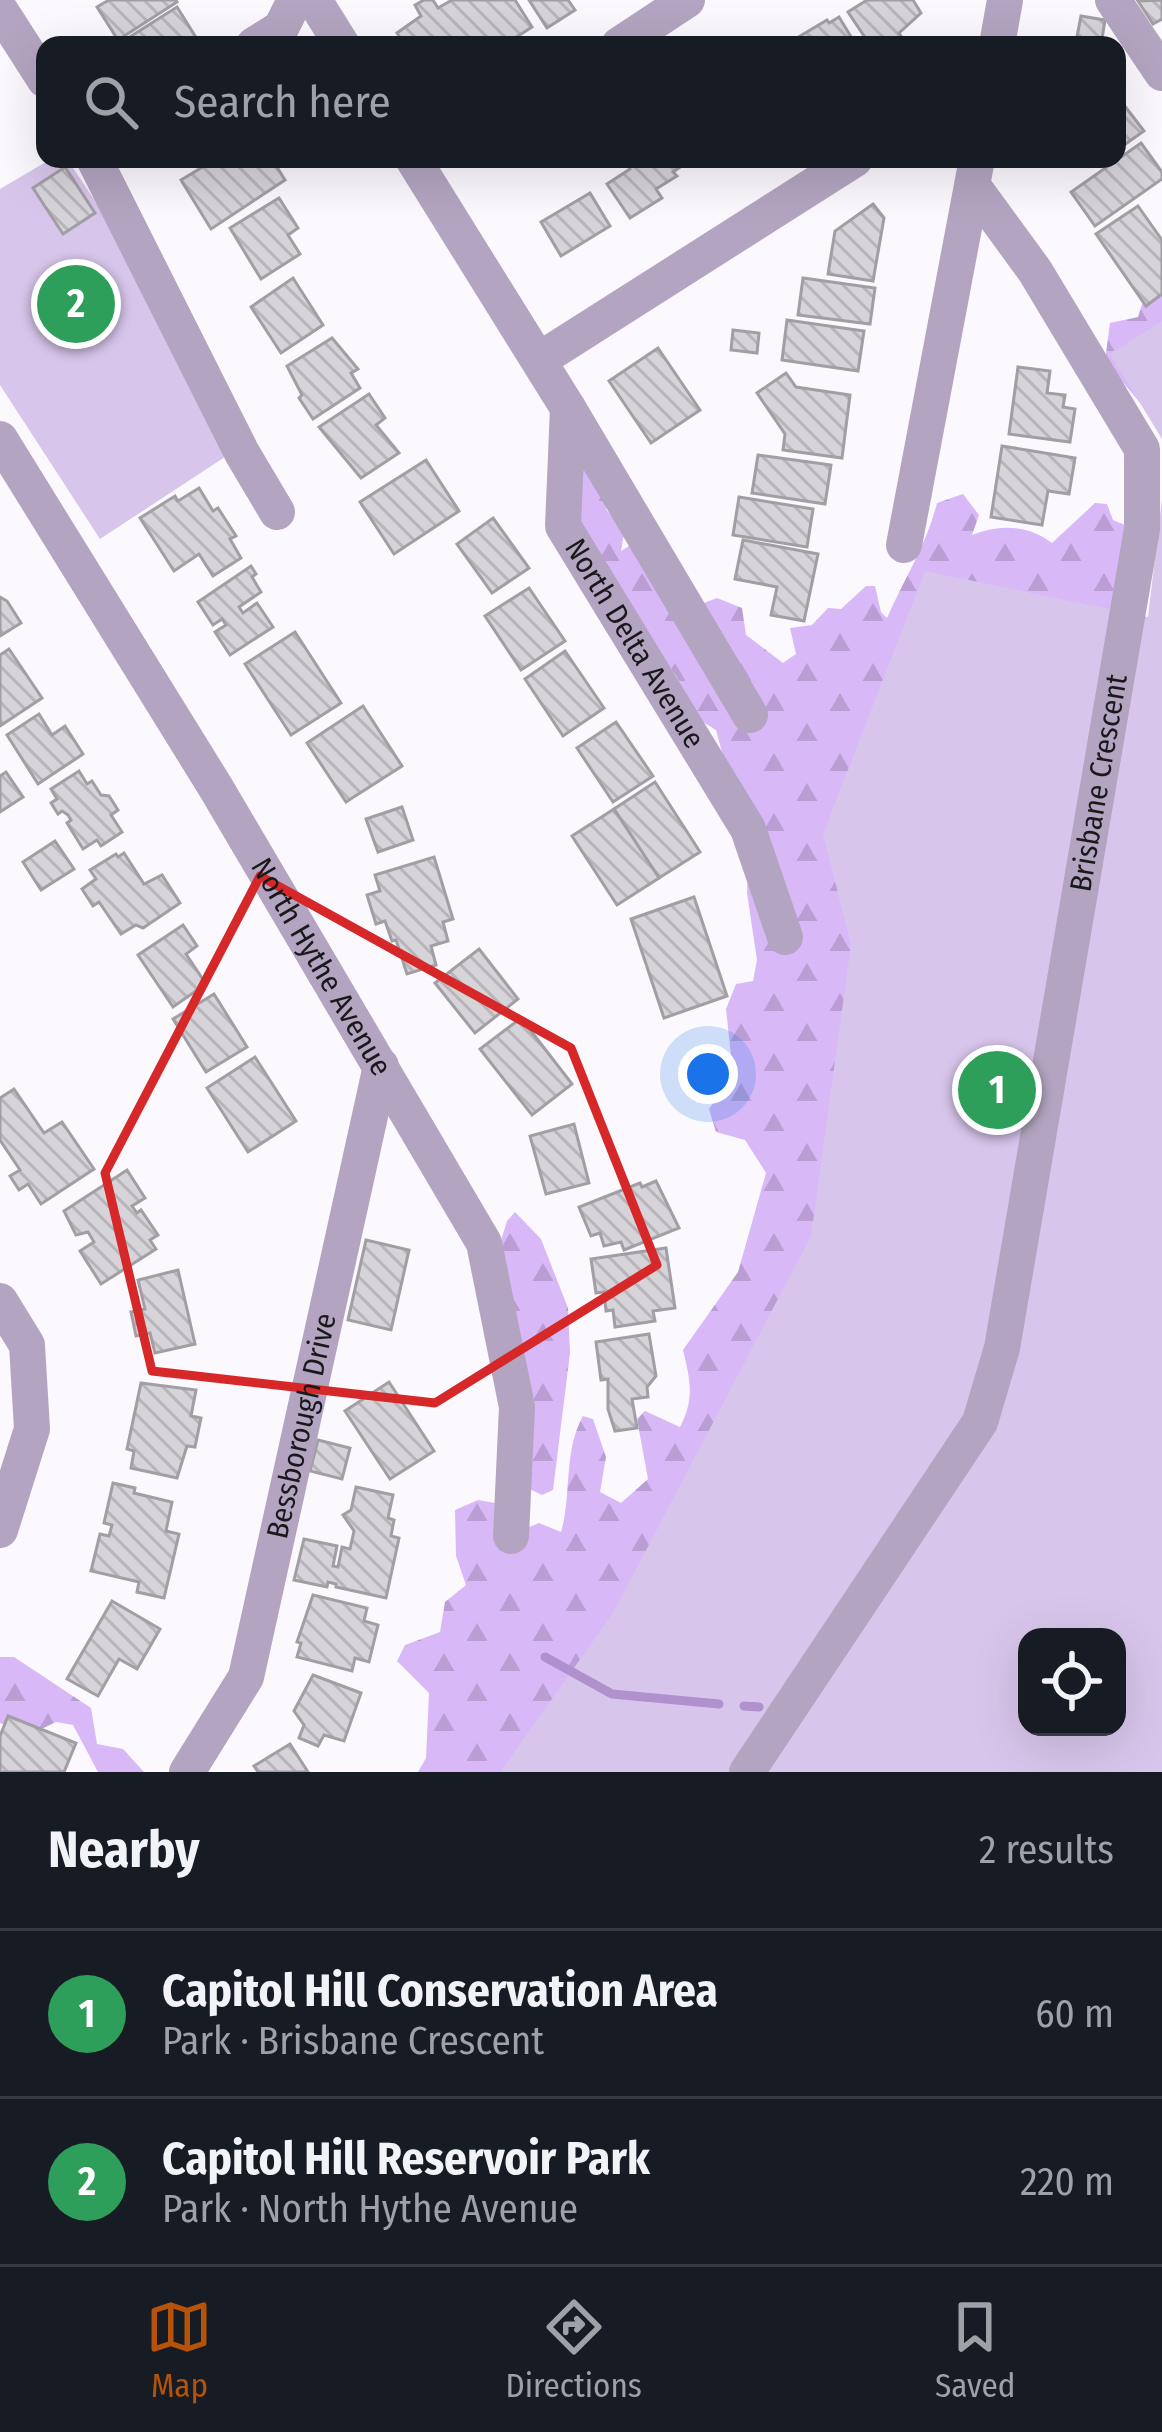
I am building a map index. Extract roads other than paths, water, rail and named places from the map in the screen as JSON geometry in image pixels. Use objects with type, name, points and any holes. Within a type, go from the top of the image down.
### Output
[{"type":"street","points":[[268,36],[281,28],[295,0]]},
{"type":"street","points":[[314,0],[336,36]]},
{"type":"street","points":[[633,36],[687,0]]},
{"type":"street","points":[[999,36],[1005,0]]},
{"type":"street","points":[[1113,0],[1162,73]]},
{"type":"street","points":[[0,10],[36,66]]},
{"type":"street","points":[[99,168],[242,453],[277,512]]},
{"type":"street","points":[[430,168],[750,715]]},
{"type":"street","points":[[539,360],[842,168]]},
{"type":"street","points":[[904,545],[975,172]]},
{"type":"street","name":"Brisbane Crescent","points":[[747,1772],[980,1422],[1002,1348],[1142,530],[1142,449],[975,172]]},
{"type":"street","name":"North Delta Avenue","points":[[568,408],[563,526],[748,829],[785,937]]},
{"type":"street","name":"North Hythe Avenue","points":[[0,440],[205,770],[484,1243],[518,1407],[511,1536]]},
{"type":"street","name":"Bessborough Drive","points":[[188,1772],[246,1677],[381,1066]]},
{"type":"street","points":[[0,1301],[27,1345],[32,1429],[0,1530]]},
{"type":"waterway","points":[[545,1657],[612,1694],[719,1704]]},
{"type":"waterway","points":[[744,1706],[759,1707]]},
{"type":"place","name":"Capitol Hill Reservoir Park","points":[[76,304]]},
{"type":"place","name":"Capitol Hill Conservation Area","points":[[997,1090]]}]
